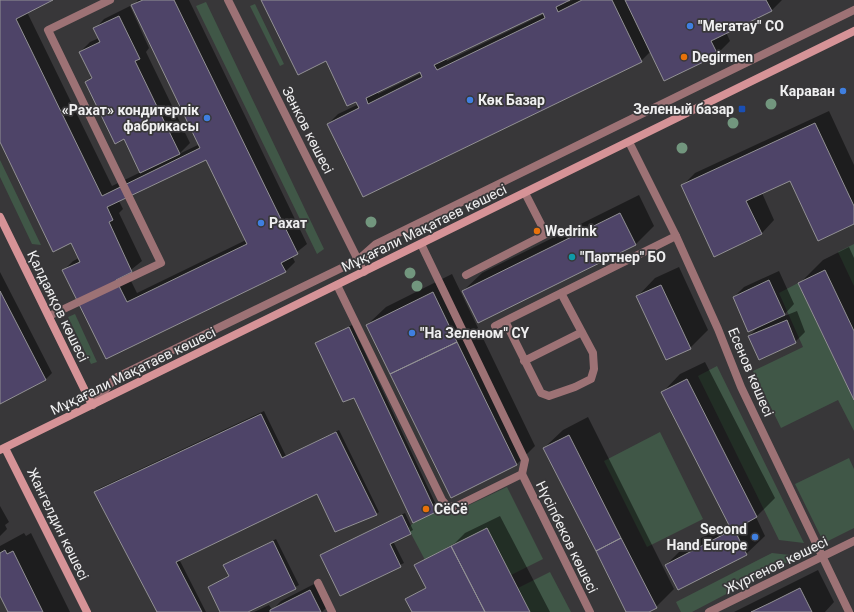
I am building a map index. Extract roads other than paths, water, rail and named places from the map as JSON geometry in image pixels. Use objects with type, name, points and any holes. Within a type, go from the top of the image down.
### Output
[{"type":"main road","name":"Мұқағали Мақатаев көшесі","points":[[3,449],[854,31]]},
{"type":"main road","name":"Қалдаяқов көшесі","points":[[0,217],[92,405]]},
{"type":"main road","name":"Жангелдин көшесі","points":[[3,449],[87,612]]},
{"type":"street","points":[[49,316],[161,264],[48,30],[110,0]]},
{"type":"street","name":"Зенков көшесі","points":[[228,0],[364,272]]},
{"type":"street","points":[[92,405],[115,378],[358,260],[376,244],[854,10]]},
{"type":"street","name":"Есенов көшесі","points":[[629,142],[676,236],[718,329],[741,387],[849,612]]},
{"type":"street","points":[[466,275],[546,234],[525,193]]},
{"type":"street","points":[[495,326],[676,236]]},
{"type":"street","points":[[337,285],[442,500],[448,507],[457,506],[522,474],[525,460],[421,244]]},
{"type":"street","points":[[505,321],[541,393],[549,396],[575,387],[590,379],[594,368],[593,354],[561,293]]},
{"type":"street","points":[[524,361],[582,332]]},
{"type":"street","name":"Нүсіпбеков көшесі","points":[[522,474],[590,612]]},
{"type":"street","name":"Жүргенов көшесі","points":[[709,612],[854,541]]},
{"type":"street","points":[[318,583],[332,612]]},
{"type":"place","name":"\"Мегатау\" СО","points":[[690,26]]},
{"type":"place","name":"Degirmen","points":[[684,57]]},
{"type":"place","name":"Караван","points":[[843,91]]},
{"type":"place","name":"Көк Базар","points":[[470,100]]},
{"type":"place","name":"Зеленый базар","points":[[742,109]]},
{"type":"place","name":"«Рахат» кондитерлік фабрикасы","points":[[207,118]]},
{"type":"place","name":"Рахат","points":[[261,223]]},
{"type":"place","name":"Wedrink","points":[[537,231]]},
{"type":"place","name":"\"Партнер\" БО","points":[[572,257]]},
{"type":"place","name":"\"На Зеленом\" СҮ","points":[[412,333]]},
{"type":"place","name":"СёСё","points":[[426,509]]},
{"type":"place","name":"Second Hand Europe","points":[[755,537]]}]
